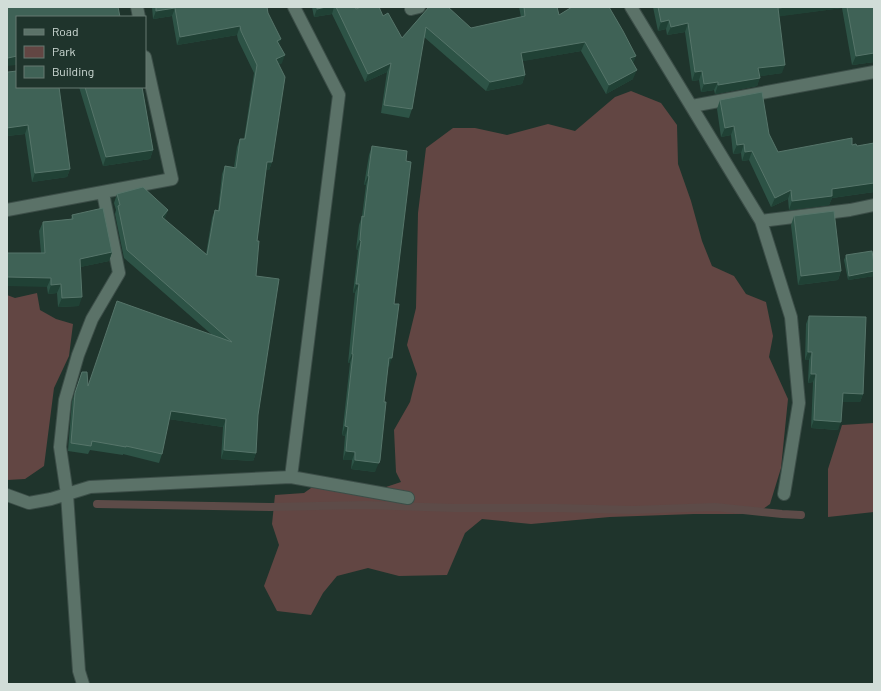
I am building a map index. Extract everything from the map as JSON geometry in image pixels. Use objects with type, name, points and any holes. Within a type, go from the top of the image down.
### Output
[{"type":"street","points":[[291,477],[339,95],[294,7]]},
{"type":"street","points":[[631,7],[761,221],[792,318],[799,403],[784,494]]},
{"type":"street","points":[[7,210],[172,179],[146,62]]},
{"type":"street","points":[[692,106],[874,72]]},
{"type":"street","points":[[83,684],[79,671],[66,494],[60,447],[65,400],[78,355],[92,319],[119,274],[103,193]]},
{"type":"street","points":[[761,221],[850,210],[874,205]]},
{"type":"street","points":[[7,495],[29,503],[51,499],[90,487],[291,477],[408,498]]},
{"type":"green space","points":[[631,91],[661,103],[677,125],[678,164],[691,201],[702,241],[712,266],[734,276],[746,294],[766,302],[773,336],[769,357],[788,399],[781,468],[770,504],[756,514],[694,514],[610,517],[531,524],[482,519],[465,533],[447,575],[399,576],[368,568],[337,576],[323,593],[311,615],[277,611],[264,586],[279,545],[272,524],[275,495],[304,493],[318,483],[353,487],[386,487],[401,482],[396,472],[394,430],[410,402],[417,374],[407,345],[416,308],[418,213],[426,148],[453,128],[475,128],[507,135],[548,124],[575,131],[615,97]]},
{"type":"green space","points":[[37,293],[40,310],[56,319],[73,324],[69,356],[54,388],[44,466],[25,479],[7,480],[7,295],[15,298]]},
{"type":"green space","points":[[874,423],[874,512],[828,517],[828,469],[842,425]]},
{"type":"building","points":[[7,7],[118,7],[120,16],[16,16],[16,56],[7,59]]},
{"type":"building","points":[[156,7],[267,7],[268,13],[281,39],[277,41],[285,55],[276,59],[285,77],[272,162],[267,162],[257,241],[259,241],[256,276],[279,279],[258,415],[256,453],[224,450],[226,419],[171,411],[162,454],[126,446],[92,441],[91,446],[71,443],[75,393],[82,372],[87,372],[88,386],[117,301],[232,342],[127,250],[117,194],[143,187],[168,210],[162,217],[207,255],[215,210],[219,211],[225,166],[236,168],[240,139],[245,139],[257,65],[240,26],[180,37],[175,8],[156,11]]},
{"type":"building","points":[[336,7],[355,7],[356,9],[361,7],[379,7],[383,16],[388,13],[402,38],[429,7],[448,7],[471,28],[525,16],[524,7],[557,7],[559,15],[572,7],[609,7],[636,56],[630,58],[637,70],[609,85],[585,42],[521,53],[525,75],[490,82],[426,27],[412,109],[384,105],[391,63],[368,74]]},
{"type":"building","points":[[658,7],[787,7],[778,8],[785,65],[758,68],[760,78],[718,85],[718,82],[704,84],[702,71],[695,72],[688,23],[671,27],[669,20],[661,22]]},
{"type":"building","points":[[847,7],[874,7],[874,53],[856,56]]},
{"type":"building","points":[[16,71],[16,88],[59,88],[70,169],[35,173],[28,125],[7,128],[7,72]]},
{"type":"building","points":[[85,88],[142,88],[153,150],[106,157]]},
{"type":"building","points":[[762,92],[769,134],[778,152],[852,138],[852,145],[856,144],[857,146],[874,143],[874,183],[832,189],[832,196],[792,201],[791,190],[775,198],[752,151],[745,152],[744,144],[737,145],[734,126],[725,128],[720,100]]},
{"type":"building","points":[[372,146],[407,151],[406,161],[411,162],[394,304],[399,304],[392,358],[389,358],[379,463],[355,460],[355,452],[346,451],[348,427],[345,426],[359,284],[356,284],[361,241],[362,216],[364,217]]},
{"type":"building","points":[[103,208],[112,252],[80,259],[82,297],[62,298],[61,284],[51,285],[51,278],[7,277],[7,253],[45,253],[43,222],[73,219],[72,215]]},
{"type":"building","points":[[834,211],[841,271],[801,276],[794,216]]},
{"type":"building","points":[[872,251],[874,271],[849,276],[846,255]]},
{"type":"building","points":[[809,316],[866,317],[863,394],[843,393],[841,422],[814,420],[816,374],[811,374],[812,352],[808,352]]},
{"type":"waterway","points":[[97,504],[270,507],[365,505],[454,508],[632,510],[715,507],[801,515]]}]
